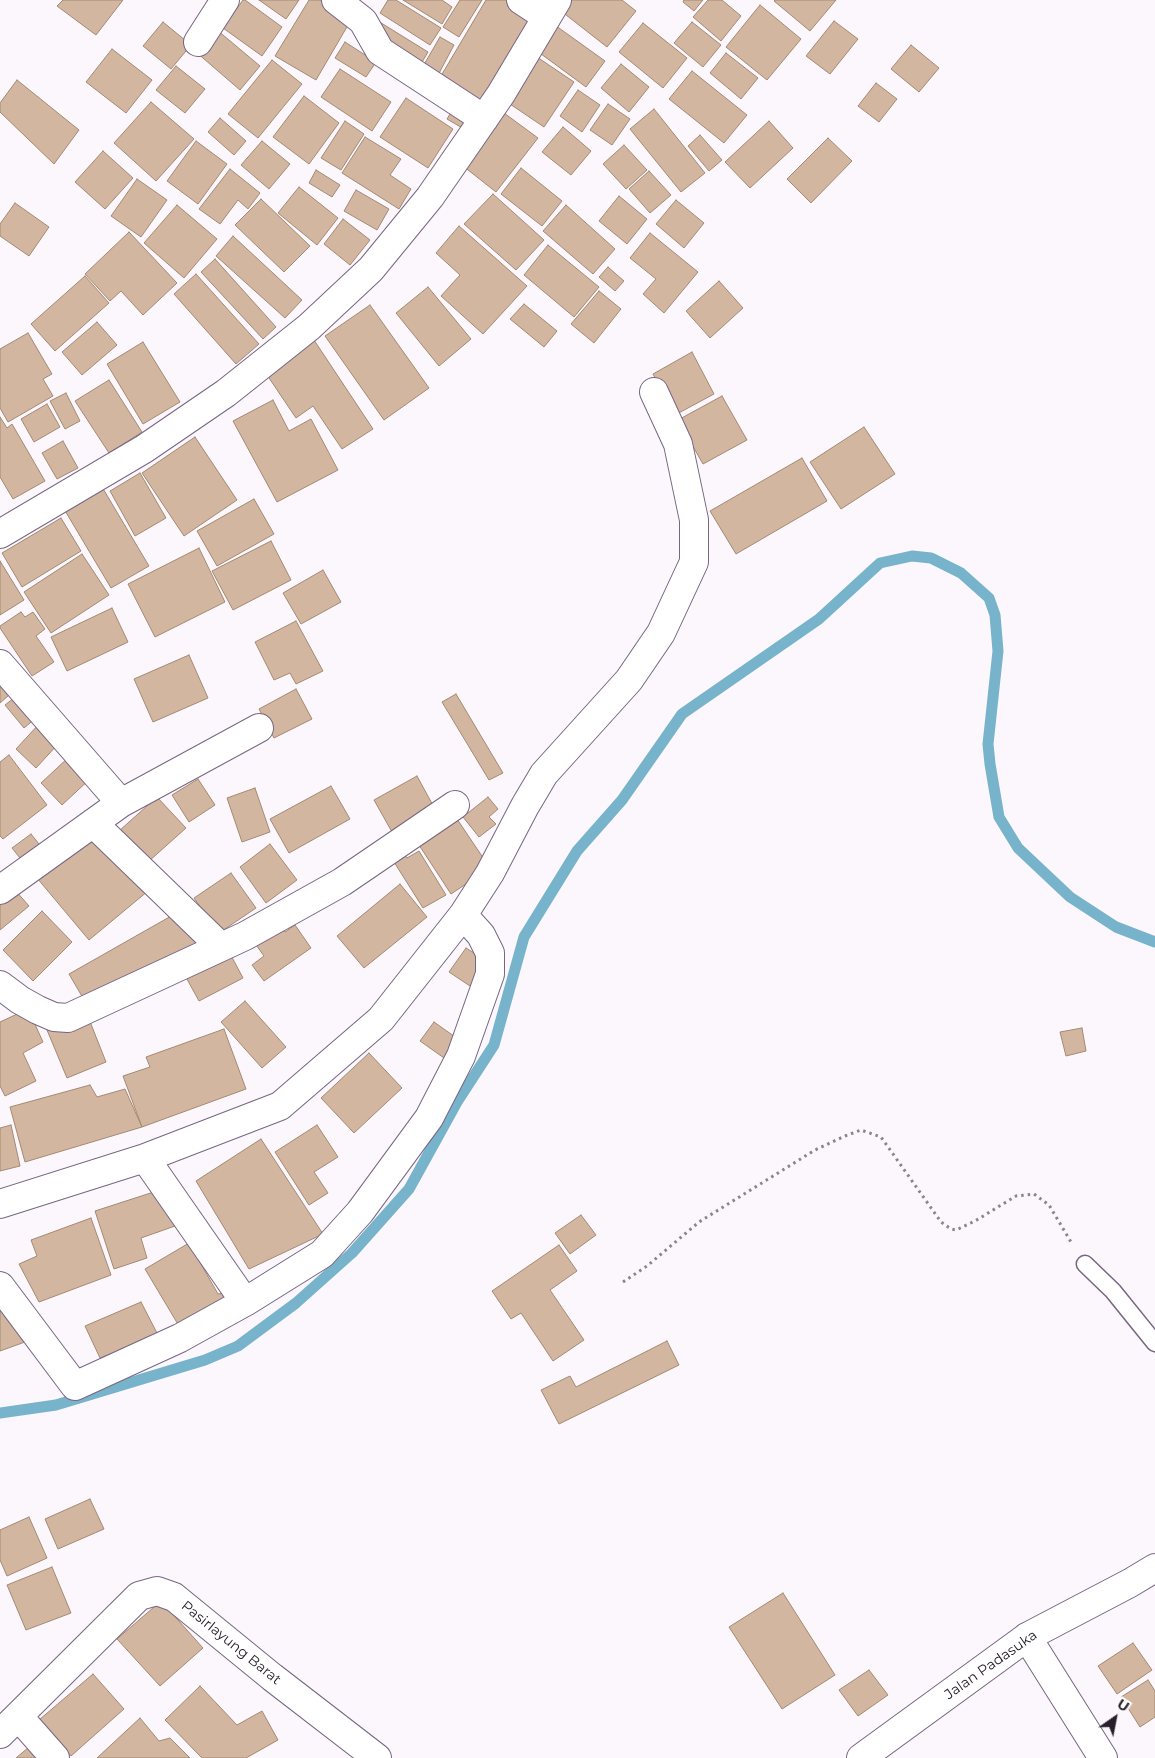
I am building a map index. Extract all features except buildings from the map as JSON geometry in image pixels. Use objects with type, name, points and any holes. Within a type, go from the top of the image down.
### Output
[{"type":"street","points":[[198,42],[225,0]]},
{"type":"street","points":[[336,0],[363,21],[380,52],[484,119]]},
{"type":"street","points":[[0,534],[144,449],[226,393],[309,327],[371,269],[430,197],[501,94],[552,8],[521,0]]},
{"type":"street","points":[[0,1204],[146,1158],[280,1106],[381,1019],[463,915],[490,873],[544,774],[629,680],[661,633],[694,562],[694,520],[678,444],[654,392]]},
{"type":"street","points":[[0,664],[122,803]]},
{"type":"street","points":[[0,890],[122,803],[259,728]]},
{"type":"street","points":[[0,985],[20,1000],[38,1010],[54,1017],[68,1018],[245,936],[342,882],[455,805]]},
{"type":"street","points":[[94,823],[221,947]]},
{"type":"street","points":[[0,1286],[74,1386],[180,1338],[245,1302],[322,1254],[360,1212],[429,1118],[461,1056],[490,974],[490,953],[481,935],[463,915]]},
{"type":"street","points":[[146,1158],[245,1302]]},
{"type":"street","name":"Jalan Padasuka","points":[[861,1758],[1027,1637],[1155,1568]]},
{"type":"street","name":"Pasirlayung Barat","points":[[9,1725],[139,1596],[157,1591],[174,1597],[280,1683],[377,1758]]},
{"type":"street","points":[[1027,1637],[1104,1758]]},
{"type":"street","points":[[9,1725],[55,1758]]},
{"type":"lane","points":[[1084,1264],[1113,1291],[1155,1343]]},
{"type":"path","points":[[623,1282],[647,1266],[698,1222],[815,1150],[861,1130],[881,1137],[941,1222],[951,1229],[956,1230],[974,1221],[1016,1196],[1034,1194],[1049,1205],[1084,1264]]},
{"type":"waterway","points":[[0,1413],[56,1405],[205,1360],[238,1346],[296,1303],[352,1253],[409,1189],[457,1102],[494,1045],[524,937],[577,851],[622,800],[682,714],[819,619],[880,563],[912,556],[931,558],[961,573],[989,598],[995,615],[998,651],[988,744],[999,817],[1018,848],[1070,897],[1116,927],[1155,942]]}]
